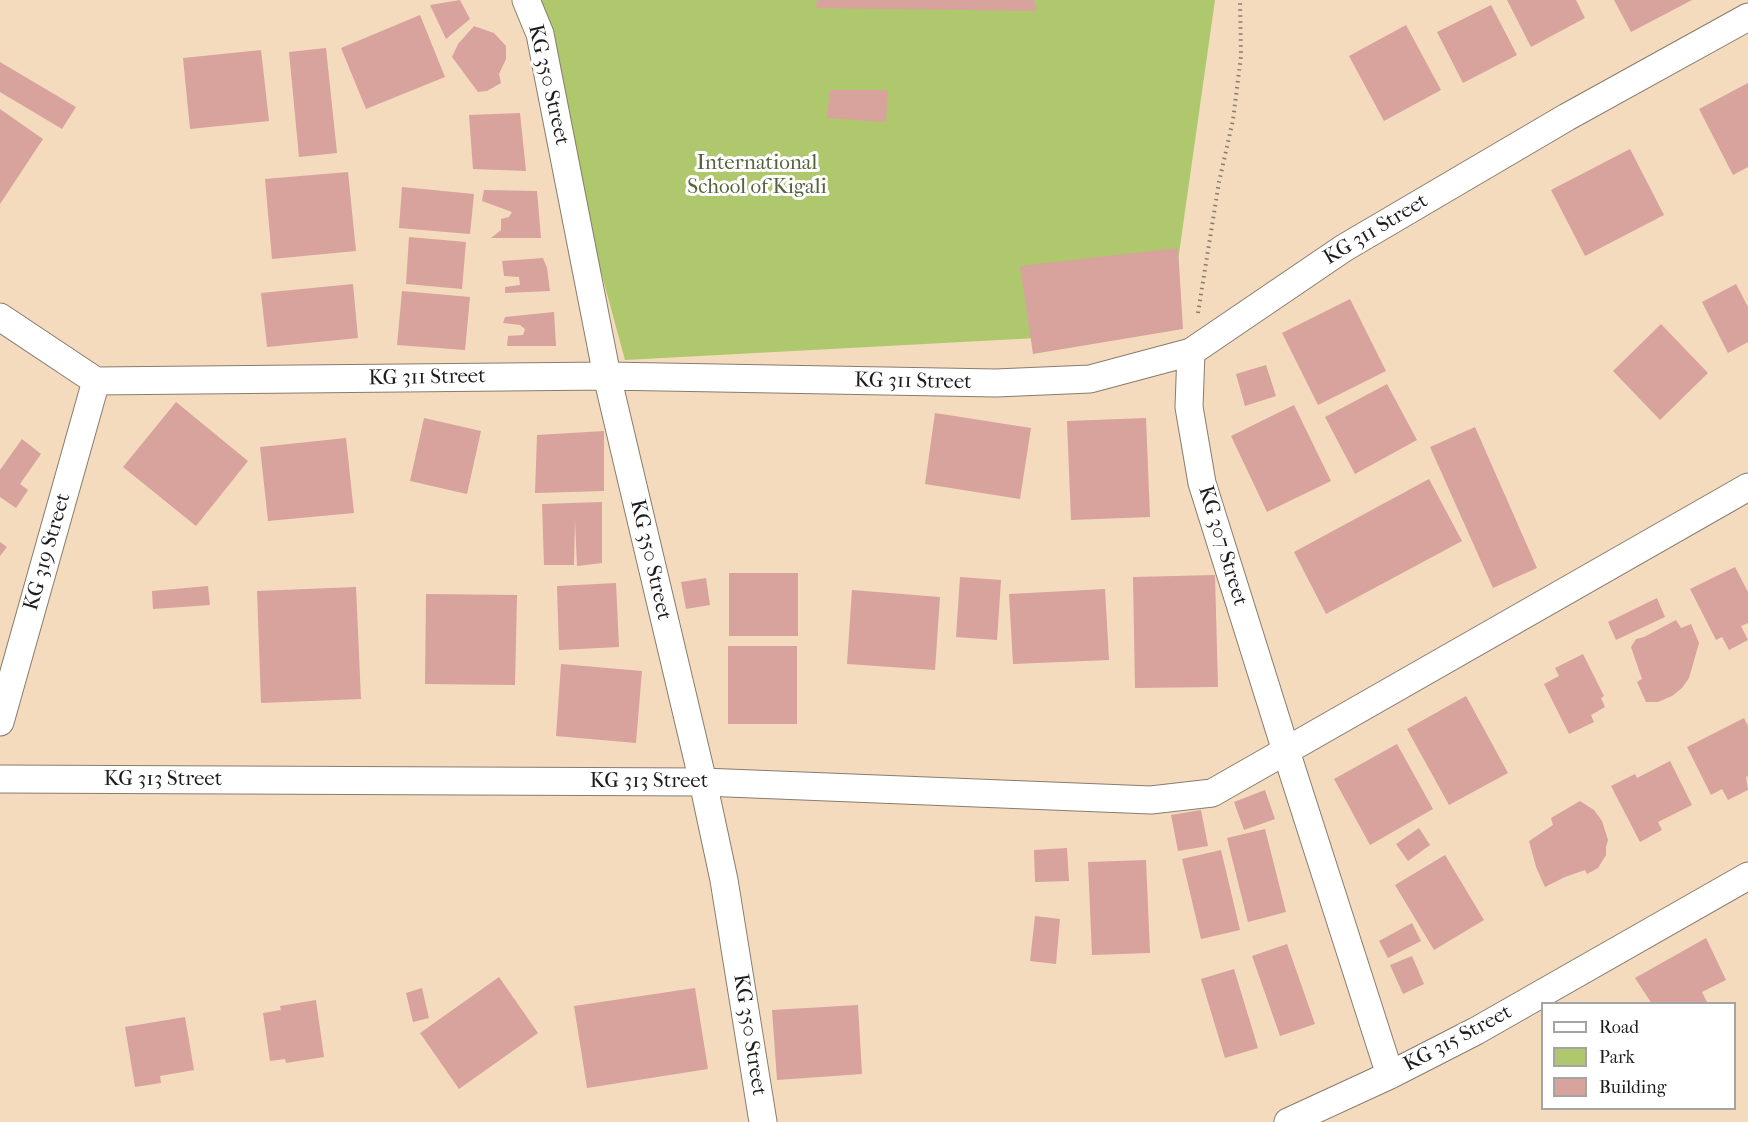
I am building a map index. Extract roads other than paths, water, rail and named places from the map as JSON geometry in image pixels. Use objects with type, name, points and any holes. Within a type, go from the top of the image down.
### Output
[{"type":"street","name":"KG 350 Street","points":[[526,0],[540,34],[607,376],[724,880],[763,1122]]},
{"type":"street","name":"KG 311 Street","points":[[96,381],[607,376],[996,383],[1090,379],[1191,352],[1344,248],[1567,117],[1748,17]]},
{"type":"street","points":[[0,317],[96,381]]},
{"type":"street","name":"KG 307 Street","points":[[1191,352],[1190,407],[1202,483],[1390,1075]]},
{"type":"street","name":"KG 319 Street","points":[[0,722],[96,381]]},
{"type":"street","name":"KG 313 Street","points":[[0,779],[703,782],[1151,800],[1212,793],[1748,488]]},
{"type":"street","name":"KG 315 Street","points":[[1303,1119],[1476,1031],[1748,876]]},
{"type":"park label","name":"International School of Kigali","points":[[757,176]]}]
